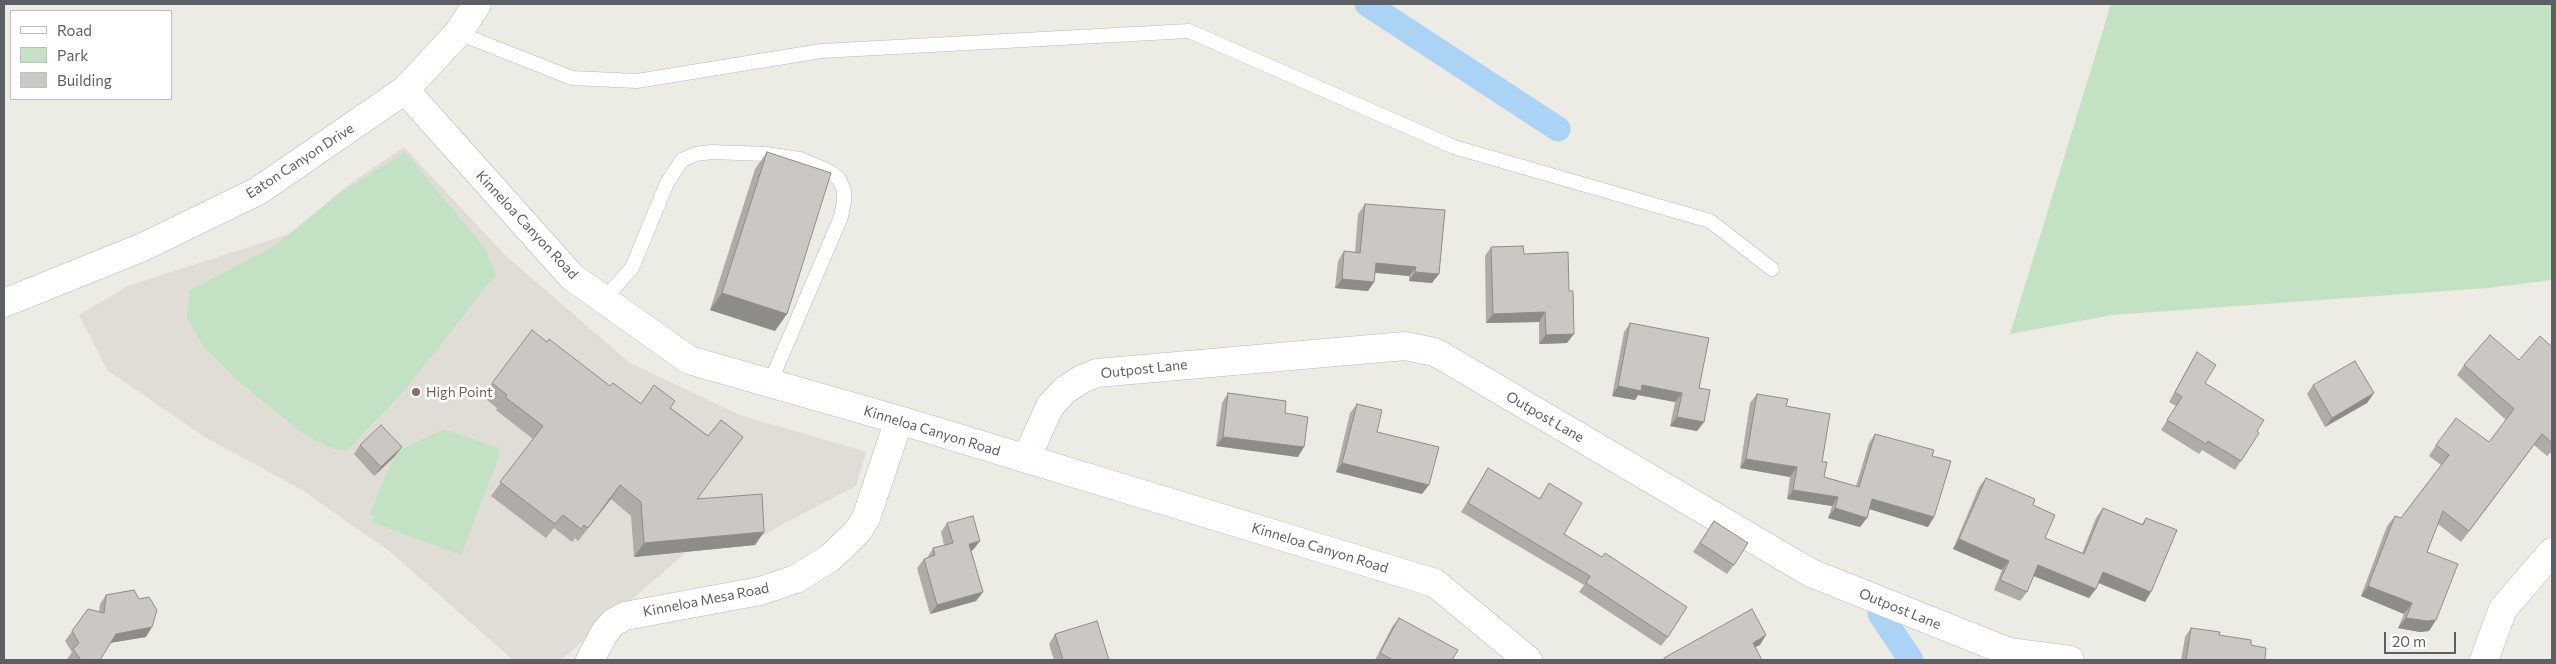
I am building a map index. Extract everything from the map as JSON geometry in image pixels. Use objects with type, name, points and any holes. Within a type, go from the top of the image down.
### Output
[{"type":"street","name":"Eaton Canyon Drive","points":[[4,303],[144,247],[258,191],[405,90],[458,33],[477,4]]},
{"type":"street","name":"Kinneloa Canyon Road","points":[[405,90],[572,277],[689,360],[899,420],[1434,583],[1528,660]]},
{"type":"street","name":"Outpost Lane","points":[[1026,459],[1050,406],[1065,390],[1082,379],[1097,374],[1405,346],[1435,352],[1811,573],[2009,652],[2070,660]]},
{"type":"street","name":"Kinneloa Mesa Road","points":[[590,660],[605,632],[614,622],[625,616],[760,591],[796,579],[830,558],[858,531],[866,518],[899,420]]},
{"type":"street","points":[[2484,660],[2503,608],[2552,552]]},
{"type":"lane","points":[[458,33],[572,78],[638,80],[821,51],[1189,31],[1454,147],[1710,221],[1772,269]]},
{"type":"lane","points":[[604,300],[632,268],[674,169],[682,160],[696,154],[711,152],[766,154],[800,159],[829,171],[839,179],[844,201],[840,217],[770,383]]},
{"type":"shaded area","name":"High Point","points":[[404,147],[506,256],[630,363],[740,415],[866,452],[856,486],[745,546],[688,551],[561,660],[513,660],[389,551],[302,490],[203,436],[107,370],[79,315],[128,286],[289,234],[345,187]]},
{"type":"green space","points":[[2111,4],[2552,4],[2552,280],[2488,288],[2112,315],[2010,334]]},
{"type":"green space","points":[[405,152],[484,247],[496,274],[408,386],[346,452],[328,447],[298,430],[236,379],[204,347],[187,319],[190,290],[273,247],[345,190]]},
{"type":"green space","points":[[444,429],[499,448],[499,456],[461,555],[371,522],[374,516],[370,515],[385,476],[398,451]]},
{"type":"building","points":[[767,152],[831,173],[787,314],[722,293]]},
{"type":"building","points":[[1365,204],[1445,210],[1439,274],[1415,272],[1416,267],[1376,263],[1374,282],[1342,279],[1344,251],[1360,253]]},
{"type":"building","points":[[1523,246],[1524,254],[1568,252],[1569,291],[1573,291],[1574,334],[1546,335],[1545,312],[1493,314],[1491,247]]},
{"type":"building","points":[[1630,323],[1709,338],[1699,388],[1710,390],[1704,422],[1677,417],[1682,393],[1642,385],[1641,391],[1618,386]]},
{"type":"building","points":[[532,330],[547,342],[549,339],[610,386],[613,383],[641,404],[654,385],[675,401],[670,408],[708,436],[721,420],[743,437],[697,499],[762,494],[764,532],[644,543],[641,502],[620,485],[588,528],[584,525],[581,529],[563,515],[555,524],[500,482],[543,426],[505,397],[507,395],[492,383]]},
{"type":"building","points":[[2490,335],[2519,360],[2540,336],[2552,347],[2552,443],[2542,434],[2469,531],[2443,511],[2427,552],[2458,564],[2436,620],[2427,621],[2406,618],[2412,603],[2368,586],[2395,516],[2401,518],[2449,455],[2436,445],[2456,418],[2489,442],[2514,409],[2464,365]]},
{"type":"building","points":[[2197,352],[2216,365],[2205,383],[2264,420],[2257,431],[2259,433],[2241,461],[2208,441],[2206,444],[2167,420],[2182,397],[2175,392]]},
{"type":"building","points":[[2355,361],[2374,393],[2332,418],[2313,385]]},
{"type":"building","points":[[1228,393],[1286,401],[1285,413],[1308,417],[1304,447],[1223,437]]},
{"type":"building","points":[[1757,394],[1788,399],[1786,406],[1830,414],[1822,462],[1827,462],[1824,477],[1859,487],[1875,434],[1934,450],[1932,456],[1951,461],[1934,517],[1872,499],[1867,518],[1835,508],[1838,497],[1793,490],[1797,467],[1746,459]]},
{"type":"building","points":[[1357,404],[1382,410],[1377,432],[1439,447],[1429,485],[1342,463]]},
{"type":"building","points":[[381,425],[402,447],[381,467],[360,445]]},
{"type":"building","points":[[1488,468],[1540,499],[1549,483],[1582,503],[1564,534],[1602,557],[1605,553],[1687,607],[1668,637],[1586,583],[1590,576],[1468,503]]},
{"type":"building","points":[[1986,478],[2035,499],[2033,505],[2055,515],[2045,538],[2084,554],[2103,508],[2143,525],[2146,518],[2177,530],[2151,592],[2103,572],[2096,589],[2038,565],[2027,592],[2000,580],[2009,561],[1959,539]]},
{"type":"building","points":[[973,516],[980,541],[969,544],[983,592],[937,605],[924,559],[935,555],[933,548],[953,543],[947,523]]},
{"type":"building","points":[[1714,521],[1748,543],[1734,565],[1700,543]]},
{"type":"building","points":[[134,590],[139,599],[149,597],[157,610],[152,627],[116,634],[100,660],[81,660],[73,649],[79,643],[72,631],[88,609],[104,613],[106,595]]},
{"type":"building","points":[[1752,609],[1766,635],[1753,643],[1762,660],[1664,660],[1664,658]]},
{"type":"building","points":[[1399,618],[1458,650],[1452,660],[1393,660],[1380,653]]},
{"type":"building","points":[[1097,621],[1109,660],[1063,660],[1055,634]]},
{"type":"building","points":[[2191,628],[2220,632],[2219,635],[2251,640],[2251,645],[2266,648],[2265,660],[2186,660]]},
{"type":"waterway","points":[[1367,4],[1558,129]]},
{"type":"waterway","points":[[1880,614],[1911,660]]},
{"type":"place","name":"High Point","points":[[416,392]]}]
